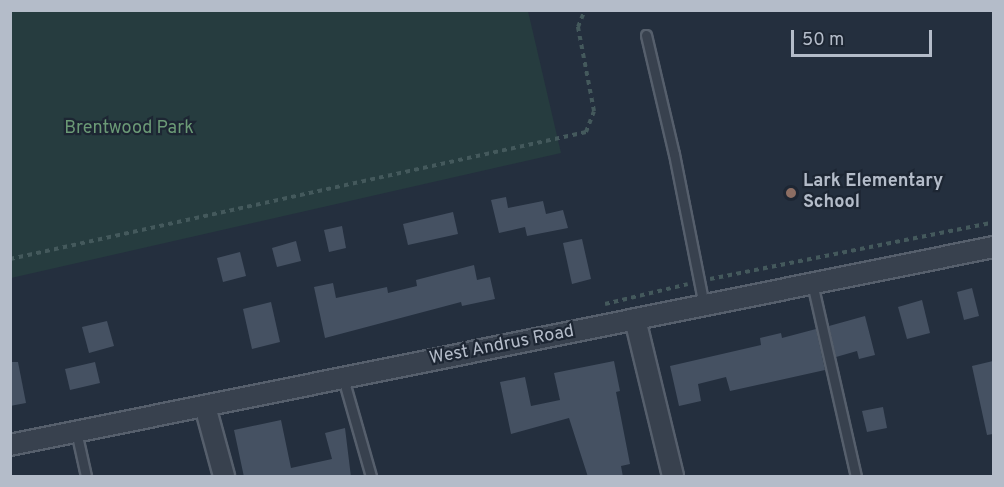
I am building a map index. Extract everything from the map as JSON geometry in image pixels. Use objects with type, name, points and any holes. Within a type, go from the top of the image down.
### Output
[{"type":"street","name":"West Andrus Road","points":[[10,445],[993,246]]},
{"type":"street","points":[[635,320],[672,477]]},
{"type":"street","points":[[205,406],[224,477]]},
{"type":"lane","points":[[646,36],[704,306]]},
{"type":"lane","points":[[812,283],[856,477]]},
{"type":"lane","points":[[343,378],[371,477]]},
{"type":"lane","points":[[76,431],[86,477]]},
{"type":"path","points":[[10,260],[586,132],[594,111],[578,27],[585,10]]},
{"type":"path","points":[[599,306],[700,281],[993,222]]},
{"type":"green space","name":"Brentwood Park","points":[[10,11],[528,11],[561,153],[11,278]]},
{"type":"building","points":[[506,197],[508,208],[543,201],[546,214],[563,210],[568,228],[527,236],[525,227],[499,233],[491,200]]},
{"type":"building","points":[[453,212],[458,234],[408,245],[403,224]]},
{"type":"building","points":[[342,226],[346,248],[329,252],[324,230]]},
{"type":"building","points":[[582,239],[591,279],[572,284],[563,243]]},
{"type":"building","points":[[296,241],[301,261],[277,267],[272,248]]},
{"type":"building","points":[[240,252],[246,276],[223,282],[217,258]]},
{"type":"building","points":[[474,265],[477,280],[490,277],[495,299],[462,306],[461,302],[325,338],[314,287],[333,283],[336,298],[387,287],[388,293],[417,286],[416,280]]},
{"type":"building","points":[[972,288],[979,316],[964,320],[957,292]]},
{"type":"building","points":[[922,300],[930,333],[907,339],[898,307]]},
{"type":"building","points":[[271,302],[280,342],[252,349],[243,309]]},
{"type":"building","points":[[865,316],[875,355],[859,359],[857,351],[836,357],[829,326]]},
{"type":"building","points":[[107,321],[114,346],[89,353],[82,327]]},
{"type":"building","points":[[816,329],[825,370],[730,391],[726,377],[698,384],[701,401],[679,406],[670,366],[761,345],[760,338],[781,333],[782,338]]},
{"type":"building","points":[[614,361],[620,391],[616,392],[630,464],[621,466],[623,477],[588,477],[569,418],[511,434],[500,382],[525,377],[531,406],[560,400],[554,373]]},
{"type":"building","points":[[993,361],[993,434],[987,435],[972,366]]},
{"type":"building","points":[[10,362],[18,362],[26,403],[10,406]]},
{"type":"building","points":[[95,362],[100,383],[70,390],[65,369]]},
{"type":"building","points":[[883,407],[887,428],[867,432],[862,411]]},
{"type":"building","points":[[281,420],[291,468],[332,459],[325,433],[345,428],[351,477],[244,477],[234,430]]},
{"type":"place","name":"Lark Elementary School","points":[[791,193]]}]
